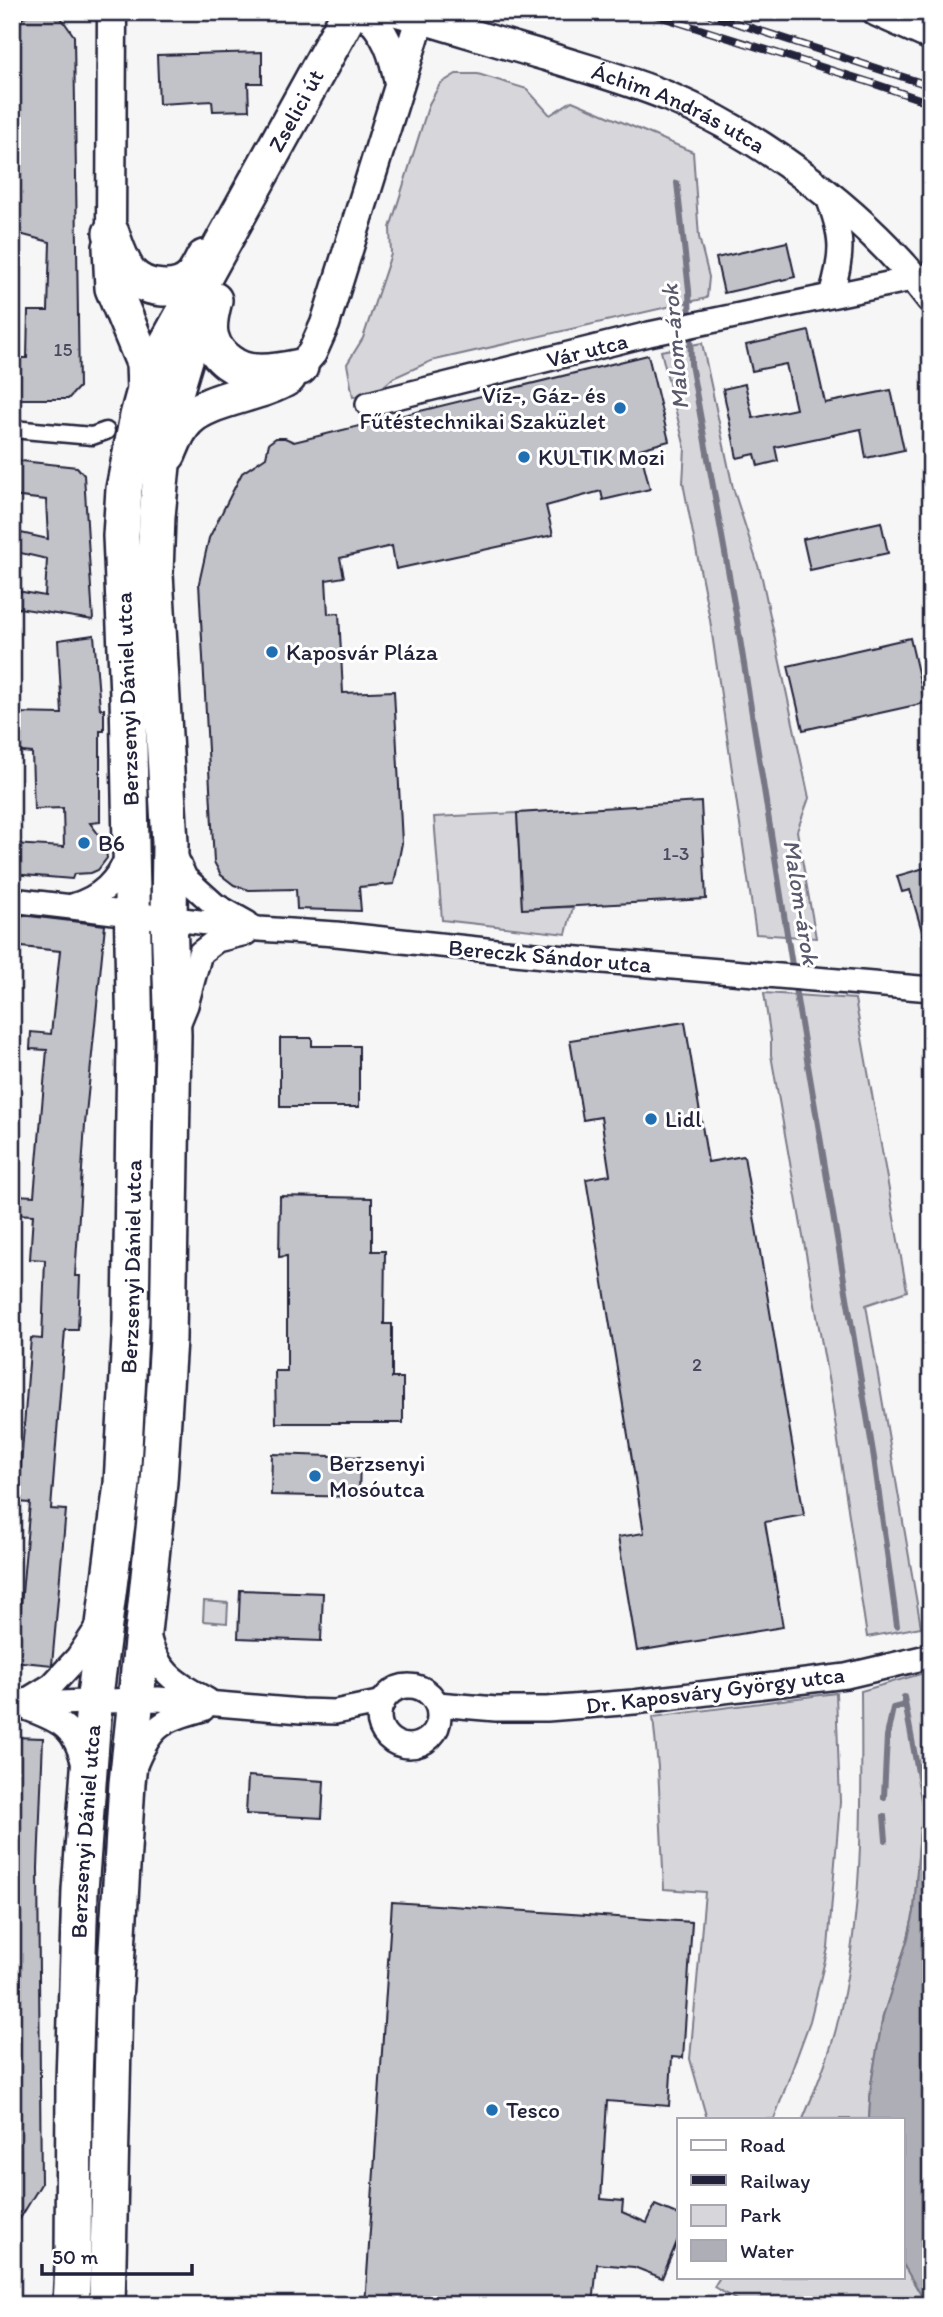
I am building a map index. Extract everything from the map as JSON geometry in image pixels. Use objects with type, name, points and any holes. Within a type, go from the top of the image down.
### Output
[{"type":"main road","name":"Zselici út","points":[[231,229],[350,12]]},
{"type":"main road","points":[[111,233],[118,253],[131,275],[140,282],[169,288],[181,286],[193,277],[212,246],[231,229]]},
{"type":"main road","points":[[231,229],[230,254],[209,321],[211,338],[228,363],[242,370],[265,372],[300,367]]},
{"type":"main road","name":"Berzsenyi Dániel utca","points":[[71,2305],[80,1890],[94,1703],[122,1483],[131,1320],[135,1058],[121,536],[124,489],[145,390],[162,353],[231,229]]},
{"type":"main road","name":"Berzsenyi Dániel utca","points":[[107,2305],[114,2000],[127,1783],[166,1394],[173,1034],[169,918],[170,843],[155,574],[165,435],[175,391],[231,229]]},
{"type":"main road","points":[[111,233],[110,267],[113,288],[144,363],[145,390]]},
{"type":"main road","points":[[161,474],[176,434],[188,418],[222,401],[271,387],[300,367]]},
{"type":"main road","points":[[53,2305],[73,2266]]},
{"type":"main road","points":[[108,2271],[124,2305]]},
{"type":"street","points":[[364,12],[384,34],[393,54],[399,83]]},
{"type":"street","points":[[877,12],[931,36]]},
{"type":"street","points":[[111,233],[112,14]]},
{"type":"street","points":[[300,367],[312,353],[325,324],[399,83],[409,15]]},
{"type":"street","name":"Áchim András utca","points":[[409,15],[620,78],[714,118],[768,150],[827,195],[927,281]]},
{"type":"street","points":[[827,195],[839,224],[841,248],[831,295]]},
{"type":"street","name":"Vár utca","points":[[368,404],[690,326],[831,295],[927,281]]},
{"type":"street","points":[[12,429],[92,436],[106,431]]},
{"type":"street","points":[[170,843],[185,878],[215,905],[259,929]]},
{"type":"street","points":[[72,906],[95,897],[113,883],[131,849]]},
{"type":"street","name":"Bereczk Sándor utca","points":[[12,900],[259,929],[931,989]]},
{"type":"street","points":[[173,1034],[186,1005],[200,953],[217,940],[259,929]]},
{"type":"street","points":[[16,1705],[52,1685],[78,1657],[105,1616]]},
{"type":"street","points":[[143,1619],[150,1646],[161,1668],[177,1684],[216,1705]]},
{"type":"street","name":"Dr. Kaposváry György utca","points":[[438,1714],[634,1702],[846,1676],[931,1656]]},
{"type":"street","points":[[409,1687],[429,1693],[438,1714],[430,1738],[422,1744],[408,1746],[392,1740],[385,1733],[382,1713],[395,1690],[409,1687]]},
{"type":"street","points":[[16,1705],[158,1699],[216,1705],[382,1713]]},
{"type":"street","points":[[16,1705],[49,1717],[68,1729],[76,1738],[88,1782]]},
{"type":"street","points":[[127,1783],[142,1748],[155,1728],[173,1717],[216,1705]]},
{"type":"green space","points":[[456,74],[478,74],[527,89],[550,115],[572,101],[693,152],[699,237],[709,277],[707,298],[431,361],[393,378],[377,392],[353,397],[347,364],[363,338],[391,254],[390,228],[429,104],[440,84]]},
{"type":"green space","points":[[702,343],[733,488],[762,578],[809,798],[797,831],[816,938],[756,934],[710,620],[683,483],[685,448],[661,351]]},
{"type":"green space","points":[[517,813],[522,909],[573,907],[566,934],[442,920],[434,817]]},
{"type":"green space","points":[[764,993],[855,999],[907,1291],[866,1305],[921,1627],[867,1637],[832,1401],[771,1055]]},
{"type":"green space","points":[[204,1601],[228,1603],[227,1623],[203,1621]]},
{"type":"green space","points":[[931,1671],[931,1825],[928,1821],[920,1828],[914,1912],[883,2016],[871,2084],[869,2118],[803,2118],[833,2041],[852,1946],[861,1819],[861,1691]]},
{"type":"green space","points":[[836,1693],[840,1802],[828,1948],[810,2021],[774,2118],[707,2118],[690,2059],[705,1892],[664,1889],[653,1717]]},
{"type":"green space","points":[[904,2266],[928,2305],[745,2305],[714,2287],[719,2278],[904,2278]]},
{"type":"water","points":[[928,1821],[931,1825],[931,2305],[925,2302],[904,2266],[904,2118],[869,2118],[871,2084],[883,2016],[914,1912],[920,1828]]},
{"type":"building","points":[[32,12],[57,12],[74,36],[79,387],[68,399],[12,399],[12,358],[27,358],[28,311],[48,311],[50,242],[12,232],[12,26]]},
{"type":"building","points":[[262,52],[262,83],[248,83],[249,110],[213,111],[212,101],[159,104],[157,55]]},
{"type":"building","points":[[787,242],[795,277],[724,293],[716,258]]},
{"type":"building","points":[[809,331],[825,403],[891,390],[904,450],[866,458],[861,429],[775,447],[778,461],[758,466],[755,454],[737,458],[723,389],[745,384],[753,418],[796,409],[786,364],[752,371],[746,345]]},
{"type":"building","name":"Kaposvár Pláza","points":[[648,355],[669,441],[640,449],[650,489],[603,500],[601,491],[546,506],[553,535],[396,569],[392,546],[340,558],[344,577],[326,580],[328,614],[339,613],[343,693],[394,691],[402,843],[394,884],[359,887],[361,911],[297,909],[296,889],[249,890],[234,885],[221,875],[214,862],[199,583],[209,538],[242,473],[266,457],[269,443],[276,438],[294,442]]},
{"type":"building","points":[[12,460],[77,467],[84,475],[93,620],[12,607],[12,590],[45,596],[47,559],[12,551],[12,531],[48,539],[46,500],[12,496]]},
{"type":"building","points":[[881,522],[888,553],[810,570],[803,539]]},
{"type":"building","points":[[94,635],[100,709],[104,709],[104,731],[100,731],[100,822],[90,823],[105,843],[107,858],[98,870],[74,874],[72,879],[12,874],[12,844],[64,847],[63,808],[34,809],[32,753],[12,751],[12,713],[62,714],[58,640]]},
{"type":"building","points":[[910,638],[925,703],[803,730],[788,666]]},
{"type":"building","points":[[701,802],[706,899],[522,909],[517,813]]},
{"type":"building","points":[[931,866],[931,944],[926,945],[910,890],[902,892],[897,876]]},
{"type":"building","points":[[12,914],[105,925],[85,1124],[75,1276],[80,1276],[78,1330],[65,1330],[51,1509],[66,1510],[52,1665],[12,1661],[12,1626],[19,1627],[30,1503],[18,1502],[31,1338],[42,1339],[45,1260],[30,1259],[33,1215],[15,1214],[16,1195],[34,1196],[47,1050],[30,1049],[31,1032],[51,1034],[60,951],[12,946]]},
{"type":"building","points":[[685,1022],[708,1162],[744,1156],[804,1515],[765,1522],[783,1627],[637,1651],[618,1537],[644,1533],[586,1179],[610,1175],[601,1117],[583,1120],[570,1040]]},
{"type":"building","points":[[280,1038],[312,1038],[312,1046],[359,1046],[359,1107],[280,1107]]},
{"type":"building","points":[[280,1196],[372,1198],[372,1251],[385,1251],[384,1324],[392,1324],[392,1378],[403,1378],[403,1423],[276,1423],[275,1371],[287,1371],[287,1256],[279,1257]]},
{"type":"building","name":"Berzsenyi Mosóutca","points":[[272,1454],[360,1457],[359,1497],[271,1495]]},
{"type":"building","points":[[240,1590],[323,1593],[321,1641],[238,1638]]},
{"type":"building","points":[[12,1737],[43,1738],[38,1868],[41,2184],[12,2232]]},
{"type":"building","points":[[248,1776],[324,1781],[322,1818],[246,1814]]},
{"type":"building","name":"Tesco","points":[[392,1902],[692,1922],[683,2058],[672,2057],[669,2106],[607,2101],[601,2199],[623,2201],[622,2212],[647,2223],[655,2205],[677,2214],[677,2242],[662,2278],[634,2267],[597,2264],[593,2305],[365,2305]]},
{"type":"waterway","name":"Malom-árok","points":[[677,183],[689,290],[691,364],[736,614],[793,971]]},
{"type":"waterway","name":"Malom-árok","points":[[794,982],[874,1458],[897,1626]]},
{"type":"waterway","name":"Malom-árok","points":[[904,1697],[928,1826]]},
{"type":"waterway","points":[[884,1797],[887,1736],[893,1708],[905,1705]]},
{"type":"waterway","points":[[884,1816],[886,1840]]},
{"type":"railway","points":[[646,12],[931,103]]},
{"type":"railway","points":[[702,12],[931,86]]},
{"type":"place","name":"Víz-, Gáz- és Fűtéstechnikai Szaküzlet","points":[[620,408]]},
{"type":"place","name":"KULTIK Mozi","points":[[524,457]]},
{"type":"place","name":"Kaposvár Pláza","points":[[272,652]]},
{"type":"place","name":"B6","points":[[84,843]]},
{"type":"place","name":"Lidl","points":[[651,1119]]},
{"type":"place","name":"Berzsenyi Mosóutca","points":[[315,1476]]},
{"type":"place","name":"Tesco","points":[[492,2110]]}]
